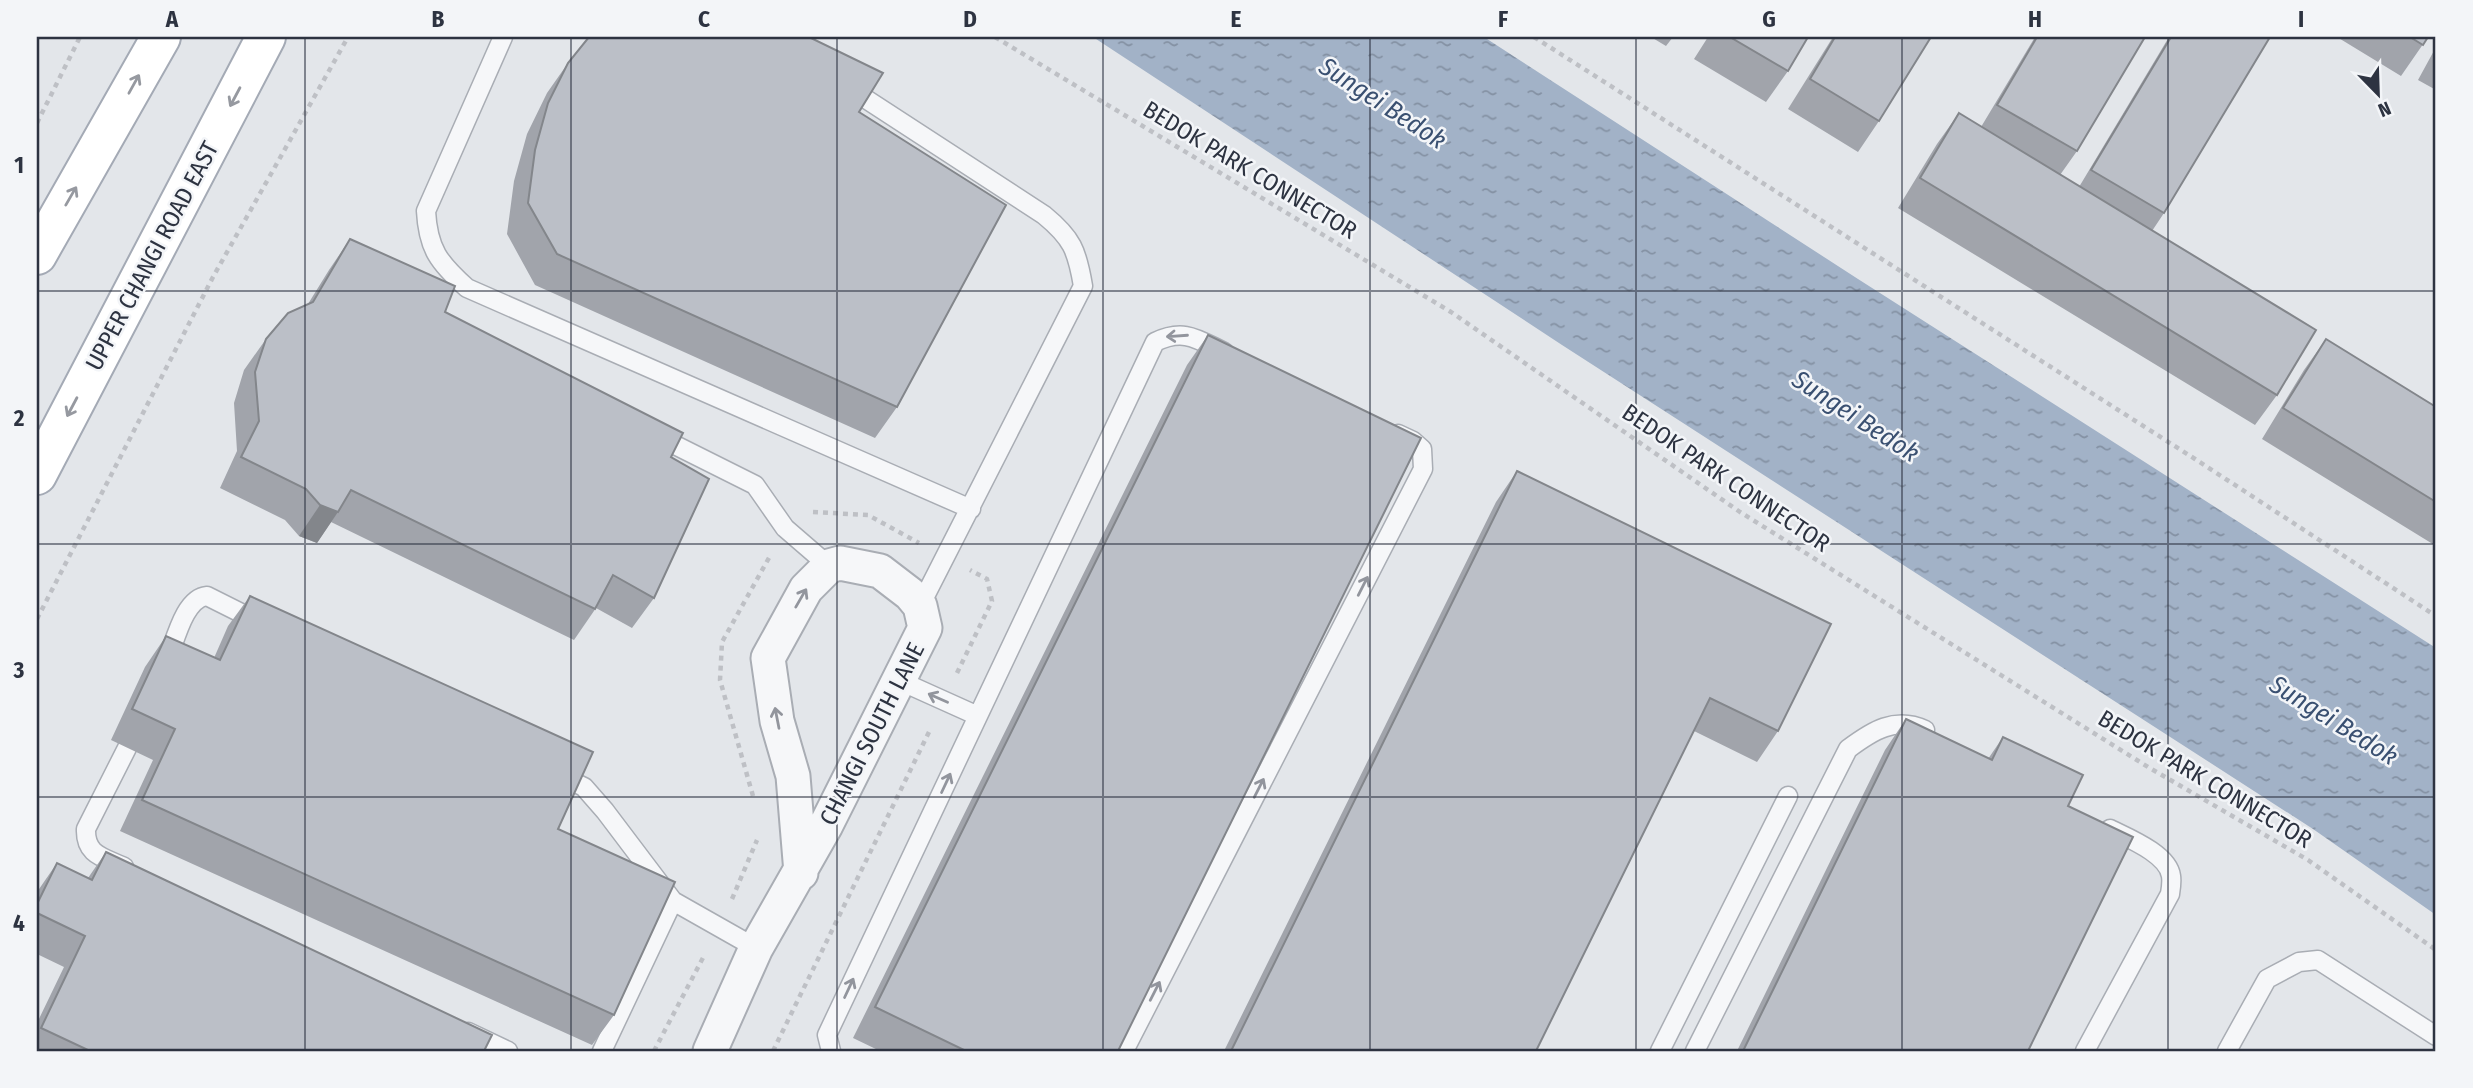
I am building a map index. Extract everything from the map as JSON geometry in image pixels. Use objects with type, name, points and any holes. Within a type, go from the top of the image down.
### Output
[{"type":"main road","points":[[37,255],[161,37]]},
{"type":"main road","name":"UPPER CHANGI ROAD EAST","points":[[37,475],[266,37]]},
{"type":"street","name":"CHANGI SOUTH LANE","points":[[710,1051],[756,948],[801,873],[925,628],[920,606],[880,570],[840,563],[829,566],[806,589],[768,658],[777,721],[793,776],[801,873]]},
{"type":"lane","points":[[503,37],[426,211],[427,235],[443,267],[467,288],[971,509]]},
{"type":"lane","points":[[838,81],[1044,215],[1065,232],[1078,258],[1083,286],[920,606]]},
{"type":"lane","points":[[831,1051],[827,1035],[1155,342],[1170,335],[1187,335],[1237,358]]},
{"type":"lane","points":[[634,424],[755,485],[785,528],[829,566]]},
{"type":"lane","points":[[1124,1051],[1423,469],[1422,449],[1413,441],[1387,429]]},
{"type":"lane","points":[[162,674],[188,607],[201,597],[207,596],[280,633]]},
{"type":"lane","points":[[898,680],[978,716]]},
{"type":"lane","points":[[1695,1051],[1848,749],[1868,733],[1899,723],[1921,728],[1945,741]]},
{"type":"lane","points":[[127,748],[86,829],[86,840],[89,848],[97,854],[134,872]]},
{"type":"lane","points":[[547,769],[584,787],[606,811],[673,901],[756,948]]},
{"type":"lane","points":[[1660,1051],[1788,796]]},
{"type":"lane","points":[[2085,1051],[2171,894],[2171,874],[2152,851],[2092,819]]},
{"type":"lane","points":[[602,1051],[673,901]]},
{"type":"lane","points":[[2227,1051],[2267,979],[2299,962],[2318,960],[2436,1037]]},
{"type":"lane","points":[[446,1021],[509,1051]]},
{"type":"path","points":[[37,123],[80,37]]},
{"type":"path","points":[[37,619],[214,277],[348,37]]},
{"type":"path","name":"BEDOK PARK CONNECTOR","points":[[995,37],[1451,312],[1740,512],[2137,760],[2308,860],[2436,950]]},
{"type":"path","points":[[1534,37],[2195,458],[2436,616]]},
{"type":"path","points":[[773,1051],[992,601],[987,579],[946,557]]},
{"type":"water","name":"Sungei Bedok","points":[[1093,37],[1484,37],[2436,648],[2436,915],[2313,829],[1562,345]]},
{"type":"building","points":[[589,37],[809,37],[883,73],[859,112],[1006,205],[897,407],[557,254],[528,203],[535,150],[548,103],[568,63]]},
{"type":"building","points":[[1730,37],[1808,37],[1788,71]]},
{"type":"building","points":[[1835,37],[1931,37],[1879,121],[1810,79]]},
{"type":"building","points":[[2037,37],[2145,37],[2077,151],[1997,105]]},
{"type":"building","points":[[2171,37],[2270,37],[2164,213],[2091,170]]},
{"type":"building","points":[[2410,37],[2428,37],[2423,45]]},
{"type":"building","points":[[1959,113],[2316,330],[2277,395],[1920,178]]},
{"type":"building","points":[[350,239],[455,286],[445,312],[683,433],[671,457],[709,479],[654,598],[613,575],[595,609],[351,490],[338,512],[320,505],[306,489],[241,457],[259,421],[255,372],[266,339],[288,313],[313,302]]},
{"type":"building","points":[[1208,335],[1421,438],[1118,1051],[966,1051],[875,1007]]},
{"type":"building","points":[[2326,339],[2436,407],[2436,502],[2283,408]]},
{"type":"building","points":[[1517,471],[1831,624],[1778,731],[1710,698],[1536,1051],[1231,1051]]},
{"type":"building","points":[[250,596],[593,752],[558,829],[675,882],[614,1015],[142,800],[175,729],[132,709],[166,636],[220,660]]},
{"type":"building","points":[[1906,719],[1992,760],[2003,737],[2083,775],[2068,806],[2133,837],[2028,1051],[1743,1051]]},
{"type":"building","points":[[106,852],[492,1035],[484,1051],[90,1051],[41,1028],[85,936],[37,913],[37,904],[57,863],[92,880]]}]
